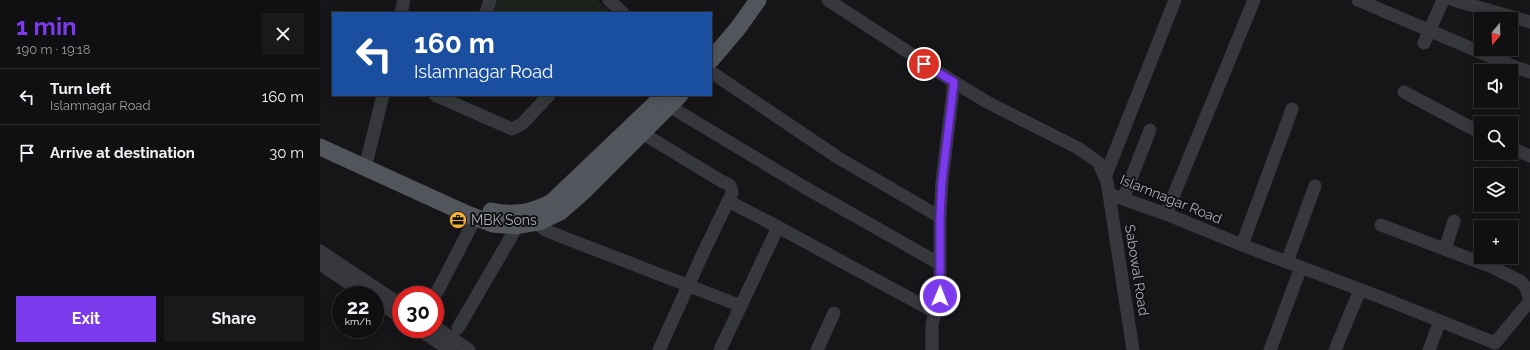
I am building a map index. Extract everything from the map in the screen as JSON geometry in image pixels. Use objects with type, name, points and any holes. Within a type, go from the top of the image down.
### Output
[{"type":"main road","points":[[712,59],[738,28],[758,0]]},
{"type":"main road","points":[[320,137],[366,164],[476,218],[493,224],[524,221],[560,212],[584,191],[642,133],[671,99]]},
{"type":"main road","points":[[524,221],[536,210],[552,202],[671,99]]},
{"type":"main road","points":[[320,147],[490,211],[506,214],[524,221]]},
{"type":"street","points":[[401,12],[404,0]]},
{"type":"street","points":[[486,12],[490,0]]},
{"type":"street","points":[[609,0],[622,12]]},
{"type":"street","name":"Islamnagar Road","points":[[828,0],[987,102],[1078,148],[1098,162],[1106,177],[1109,194],[1166,214],[1495,343],[1530,301]]},
{"type":"street","points":[[1106,177],[1176,0]]},
{"type":"street","points":[[1166,214],[1254,0]]},
{"type":"street","points":[[1358,0],[1427,37],[1530,72]]},
{"type":"street","points":[[1427,37],[1443,0]]},
{"type":"street","points":[[1453,0],[1530,22]]},
{"type":"street","points":[[712,73],[837,157],[940,217]]},
{"type":"street","points":[[932,350],[932,324],[940,296],[940,217],[942,181],[954,82]]},
{"type":"street","points":[[1404,92],[1474,129]]},
{"type":"street","points":[[366,164],[383,96]]},
{"type":"street","points":[[440,96],[458,100],[512,129],[522,124],[548,96]]},
{"type":"street","points":[[671,99],[804,187],[940,264]]},
{"type":"street","points":[[1242,245],[1292,110]]},
{"type":"street","points":[[1123,199],[1150,130]]},
{"type":"street","points":[[642,133],[723,182],[729,184],[732,193],[659,350]]},
{"type":"street","points":[[1518,151],[1530,156]]},
{"type":"street","points":[[1287,262],[1315,186]]},
{"type":"street","name":"Sabowal Road","points":[[1109,194],[1133,350]]},
{"type":"street","points":[[728,201],[778,226],[935,312]]},
{"type":"street","points":[[440,286],[476,218]]},
{"type":"street","points":[[458,328],[524,221],[741,306]]},
{"type":"street","points":[[1445,249],[1454,221]]},
{"type":"street","points":[[1381,225],[1492,267],[1520,281],[1526,287],[1530,301]]},
{"type":"street","points":[[720,350],[778,226]]},
{"type":"street","points":[[320,251],[392,299]]},
{"type":"street","points":[[320,264],[353,286]]},
{"type":"street","points":[[1270,350],[1301,267]]},
{"type":"street","points":[[1335,350],[1360,290]]},
{"type":"street","points":[[817,350],[834,313]]},
{"type":"street","points":[[1429,350],[1440,322]]},
{"type":"street","points":[[444,333],[469,350]]},
{"type":"street","points":[[432,338],[450,350]]},
{"type":"shaded area","points":[[497,0],[597,0],[610,12],[493,12]]},
{"type":"place","name":"MBK Sons","points":[[458,220]]},
{"type":"route","points":[[924,64],[954,82],[942,181],[940,217],[940,296]]}]
